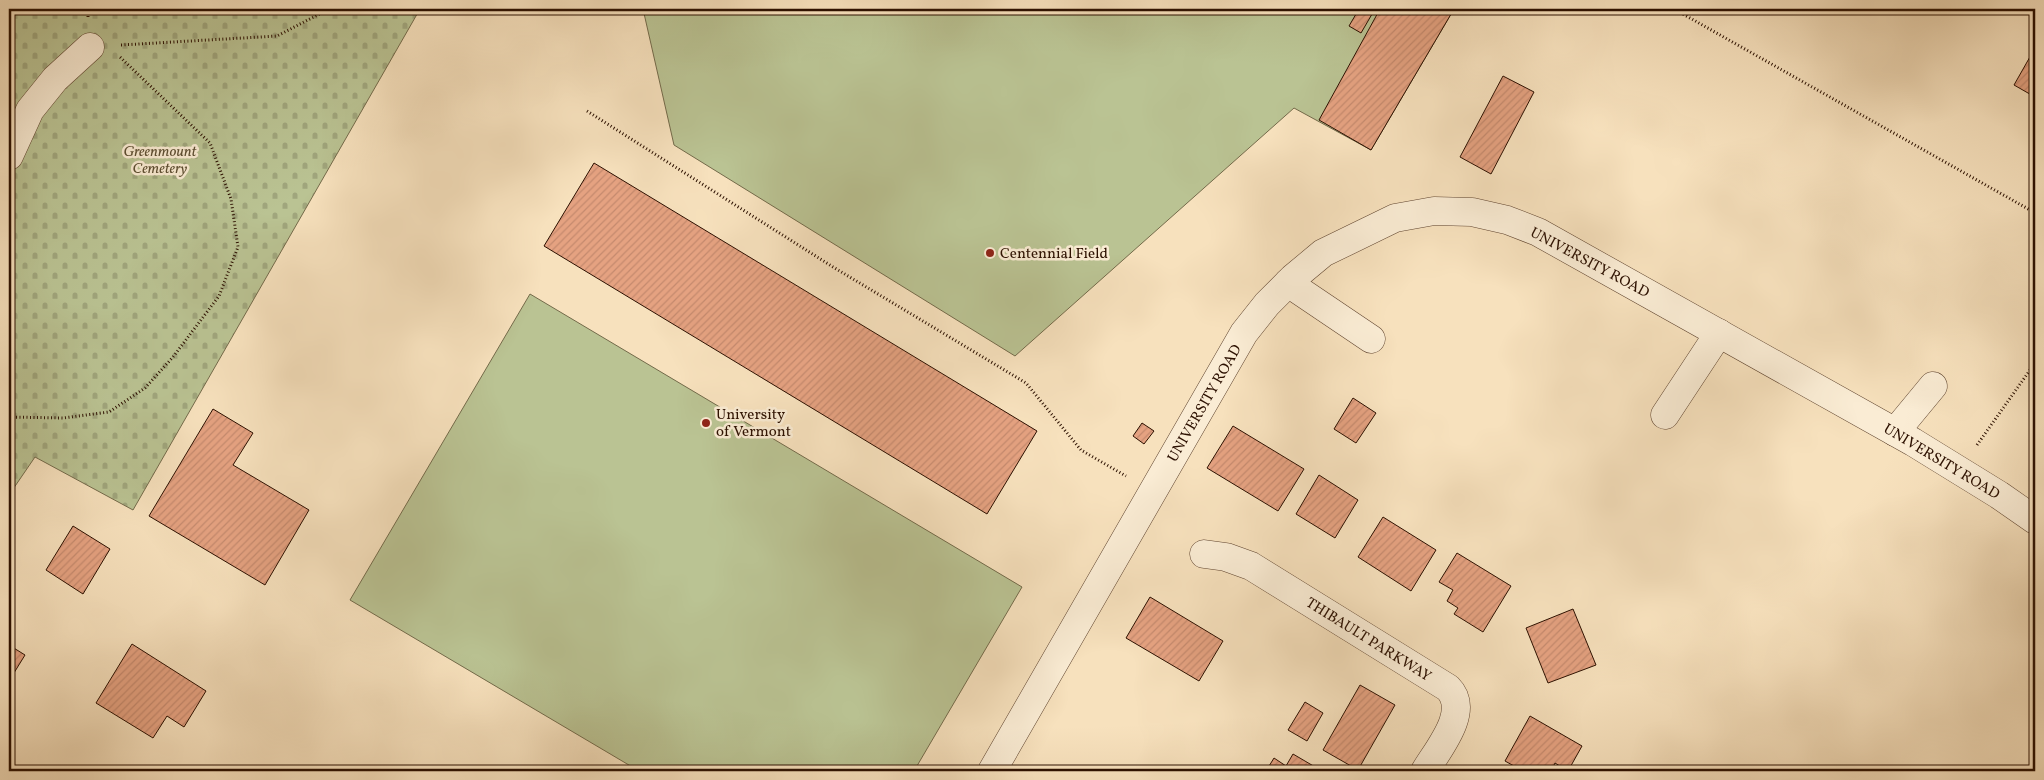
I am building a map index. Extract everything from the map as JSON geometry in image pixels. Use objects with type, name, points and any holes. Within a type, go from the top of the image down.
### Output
[{"type":"street","points":[[9,156],[30,110],[55,79],[99,46]]},
{"type":"street","name":"UNIVERSITY ROAD","points":[[992,771],[1244,333],[1267,304],[1323,253],[1395,218],[1434,211],[1472,212],[1507,220],[1538,232],[1895,432],[1999,494],[2035,520]]},
{"type":"street","points":[[1288,283],[1371,339]]},
{"type":"street","points":[[1665,415],[1718,333]]},
{"type":"street","points":[[1895,432],[1933,386]]},
{"type":"street","name":"THIBAULT PARKWAY","points":[[1204,554],[1226,556],[1250,566],[1448,688],[1456,701],[1455,717],[1425,771]]},
{"type":"path","points":[[99,46],[277,36],[329,9]]},
{"type":"path","points":[[1674,9],[2030,210],[2035,217]]},
{"type":"path","points":[[9,417],[63,418],[110,412],[145,388],[173,357],[219,296],[238,247],[231,199],[210,143],[99,46]]},
{"type":"path","points":[[586,111],[833,267],[1026,383],[1082,450],[1153,492]]},
{"type":"path","points":[[1959,470],[2035,363]]},
{"type":"green space","name":"Greenmount Cemetery","points":[[9,9],[420,9],[133,510],[35,457],[9,495]]},
{"type":"green space","name":"Centennial Field","points":[[643,9],[1454,9],[1371,150],[1294,108],[1015,356],[674,145]]},
{"type":"green space","points":[[530,294],[1022,587],[914,771],[639,771],[350,600]]},
{"type":"building","points":[[1359,9],[1375,9],[1361,33],[1349,26]]},
{"type":"building","points":[[1380,9],[1454,9],[1371,150],[1319,120]]},
{"type":"building","points":[[2035,48],[2035,97],[2014,85]]},
{"type":"building","points":[[1503,76],[1534,92],[1491,174],[1460,157]]},
{"type":"building","points":[[594,163],[1037,431],[987,514],[544,246]]},
{"type":"building","points":[[1353,398],[1376,413],[1356,443],[1334,429]]},
{"type":"building","points":[[213,409],[253,433],[233,465],[309,510],[265,585],[149,516]]},
{"type":"building","points":[[1142,423],[1154,431],[1144,444],[1133,436]]},
{"type":"building","points":[[1233,426],[1304,469],[1278,511],[1207,468]]},
{"type":"building","points":[[1319,475],[1358,500],[1335,538],[1296,514]]},
{"type":"building","points":[[1383,517],[1436,550],[1411,591],[1358,557]]},
{"type":"building","points":[[73,526],[110,549],[83,594],[46,570]]},
{"type":"building","points":[[1457,553],[1511,586],[1483,632],[1454,614],[1458,608],[1447,601],[1453,590],[1439,582]]},
{"type":"building","points":[[1150,597],[1223,641],[1199,681],[1126,638]]},
{"type":"building","points":[[1573,609],[1596,665],[1548,683],[1526,628]]},
{"type":"building","points":[[132,644],[206,691],[184,727],[167,716],[153,738],[96,703]]},
{"type":"building","points":[[9,645],[25,655],[9,681]]},
{"type":"building","points":[[1360,685],[1395,705],[1358,770],[1323,750]]},
{"type":"building","points":[[1305,702],[1323,713],[1307,741],[1288,730]]},
{"type":"building","points":[[1530,716],[1582,746],[1568,771],[1555,763],[1551,771],[1523,771],[1505,761]]},
{"type":"building","points":[[1293,754],[1322,771],[1266,771],[1274,758],[1286,766]]},
{"type":"place","name":"Centennial Field","points":[[990,253]]},
{"type":"place","name":"University of Vermont","points":[[706,423]]}]
